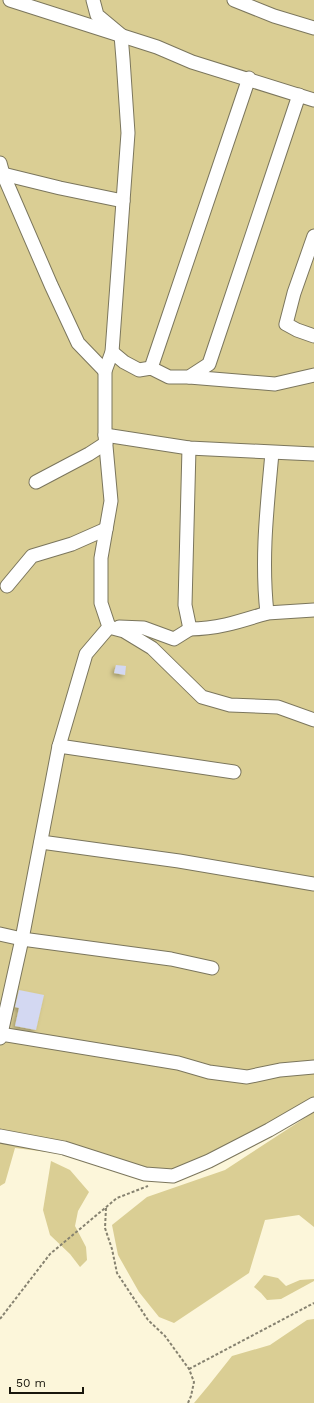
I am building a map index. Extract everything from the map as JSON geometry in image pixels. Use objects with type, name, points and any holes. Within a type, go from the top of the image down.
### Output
[{"type":"lane","points":[[10,0],[157,47],[192,62],[249,78],[314,100]]},
{"type":"lane","points":[[93,0],[97,15],[120,35],[128,133],[112,352],[105,371],[106,439],[111,501],[100,558],[101,603],[109,627]]},
{"type":"lane","points":[[234,0],[274,16],[314,28]]},
{"type":"lane","points":[[151,368],[249,78]]},
{"type":"lane","points":[[189,377],[209,364],[299,95]]},
{"type":"lane","points":[[1,169],[60,188],[123,201]]},
{"type":"lane","points":[[1,169],[51,285],[78,343],[105,371]]},
{"type":"lane","points":[[314,236],[294,293],[286,324],[314,336]]},
{"type":"lane","points":[[112,352],[124,362],[139,370],[151,368],[169,377],[189,377],[275,384],[314,375]]},
{"type":"lane","points":[[36,482],[89,454],[106,439],[189,448],[314,454]]},
{"type":"lane","points":[[189,448],[186,605],[190,629]]},
{"type":"lane","points":[[267,613],[264,586],[264,547],[272,453]]},
{"type":"lane","points":[[7,586],[32,556],[72,544],[106,529]]},
{"type":"lane","points":[[109,627],[144,628],[174,639],[190,629],[208,629],[234,624],[267,613],[314,610]]},
{"type":"lane","points":[[109,627],[124,631],[152,648],[202,697],[230,704],[278,707],[314,720]]},
{"type":"lane","points":[[109,627],[86,654],[59,746],[22,938],[0,1036],[178,1063],[209,1072],[246,1077],[280,1070],[314,1067]]},
{"type":"lane","points":[[59,746],[234,772]]},
{"type":"lane","points":[[40,842],[180,861],[314,884]]},
{"type":"lane","points":[[0,934],[171,959],[212,968]]},
{"type":"lane","points":[[0,1136],[64,1148],[145,1174],[173,1176],[209,1161],[269,1130],[314,1104]]},
{"type":"path","points":[[0,1319],[50,1254],[117,1198],[154,1184]]},
{"type":"path","points":[[106,1207],[104,1228],[112,1249],[117,1273],[148,1320],[165,1336],[189,1368],[194,1382],[188,1403]]},
{"type":"path","points":[[189,1368],[314,1302]]},
{"type":"shaded area","points":[[0,0],[314,0],[314,1109],[174,1182],[72,1155],[15,1148],[5,1183],[0,1186]]},
{"type":"shaded area","points":[[314,1112],[314,1227],[299,1215],[265,1220],[249,1273],[174,1323],[159,1317],[139,1292],[118,1255],[112,1225],[147,1197],[225,1170]]},
{"type":"shaded area","points":[[51,1161],[70,1170],[89,1192],[78,1211],[75,1226],[86,1247],[87,1260],[80,1267],[70,1254],[50,1235],[43,1210]]},
{"type":"shaded area","points":[[264,1275],[278,1278],[286,1286],[300,1280],[314,1279],[314,1281],[281,1299],[267,1300],[254,1287]]},
{"type":"shaded area","points":[[314,1319],[314,1403],[194,1403],[232,1356],[270,1345],[307,1320]]},
{"type":"building","points":[[116,665],[126,666],[125,675],[114,673]]},
{"type":"building","points":[[19,990],[44,995],[36,1030],[15,1026],[19,1008],[15,1007]]}]
